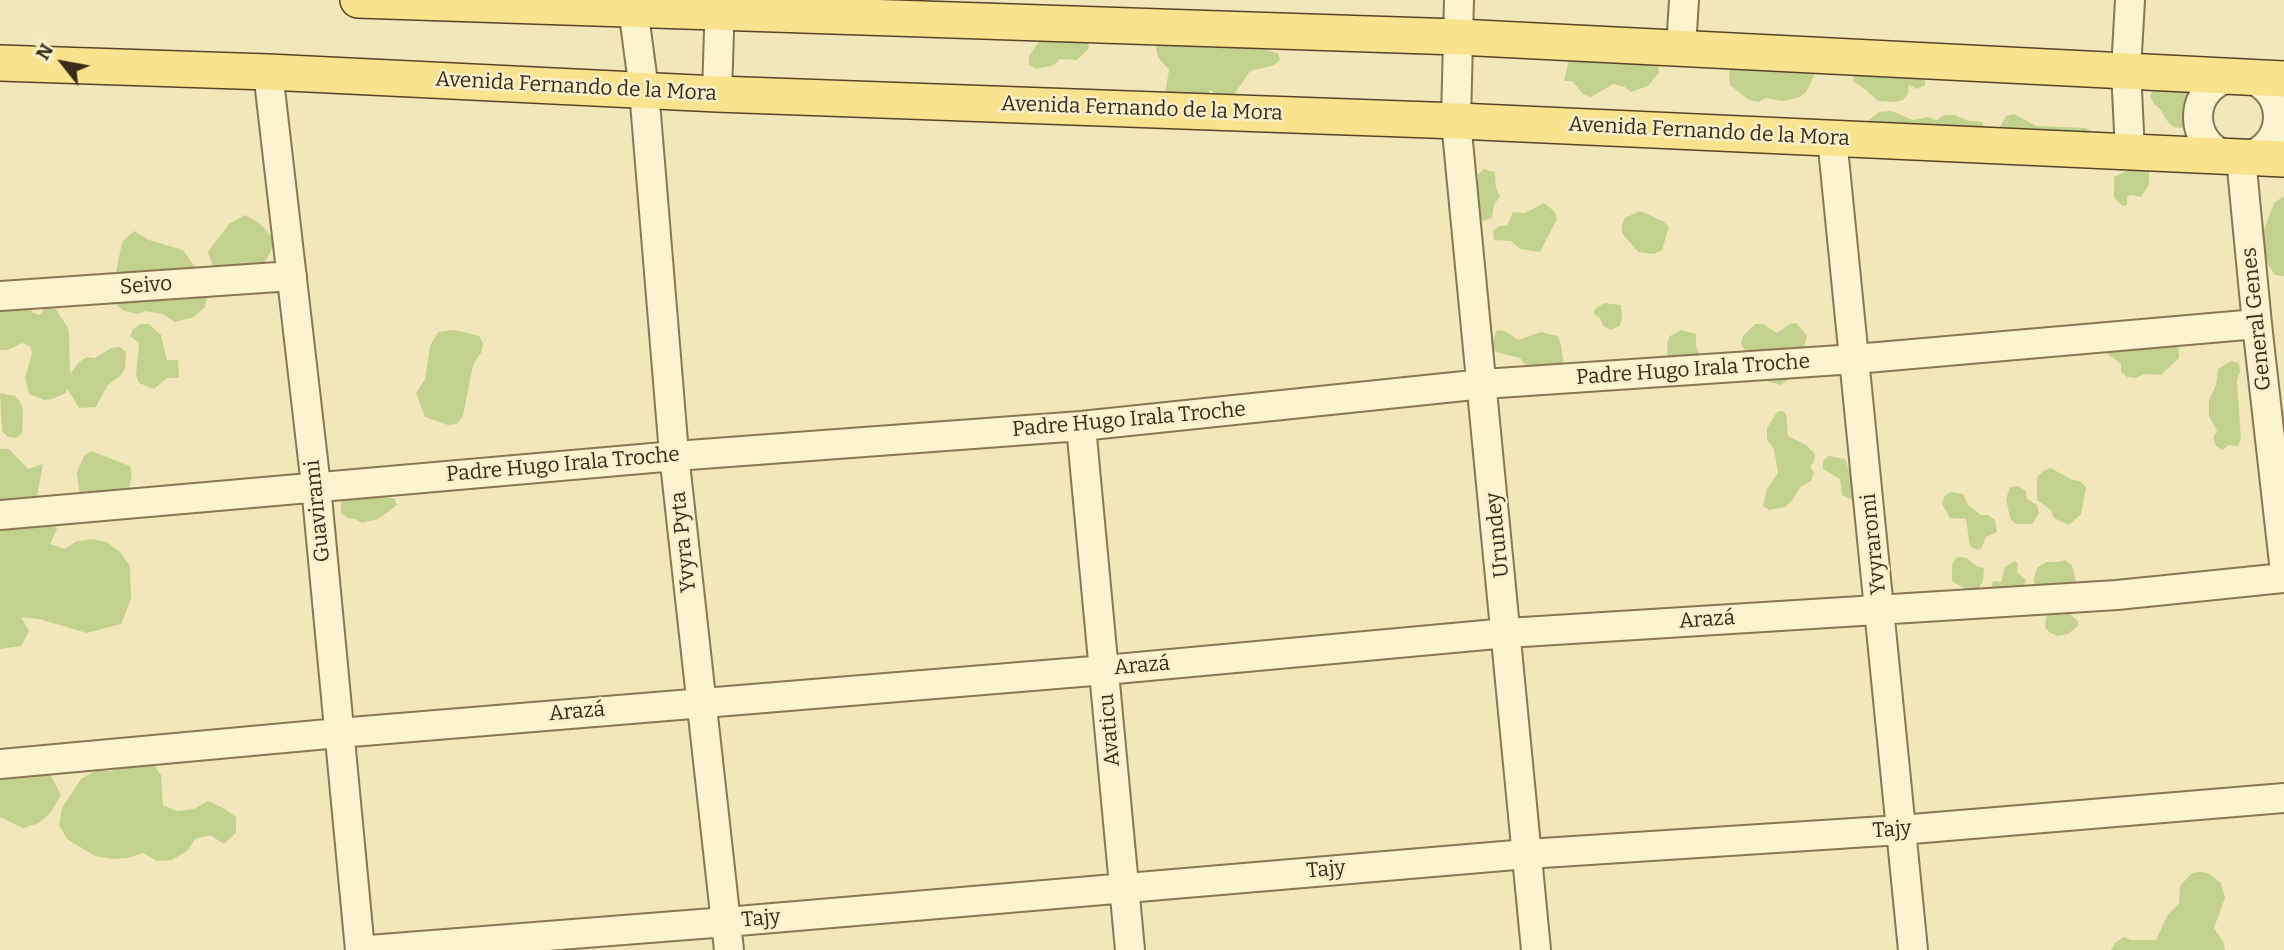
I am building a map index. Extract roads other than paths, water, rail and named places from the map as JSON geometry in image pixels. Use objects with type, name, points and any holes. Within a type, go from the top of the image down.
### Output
[{"type":"main road","points":[[358,0],[633,8],[720,5],[1014,12],[2284,79]]},
{"type":"main road","name":"Avenida Fernando de la Mora","points":[[0,64],[268,72],[644,90],[1456,121],[2284,159]]},
{"type":"street","name":"Urundey","points":[[1459,0],[1456,121],[1536,950]]},
{"type":"street","points":[[1681,48],[1684,0]]},
{"type":"street","points":[[2130,0],[2126,70],[2130,152]]},
{"type":"street","points":[[717,93],[720,5]]},
{"type":"street","name":"Yvyra Pyta","points":[[633,8],[644,90],[675,456],[727,936]]},
{"type":"street","name":"Guavirami","points":[[268,72],[316,486],[360,950]]},
{"type":"street","points":[[2230,77],[2244,77],[2267,89],[2278,112],[2278,125],[2265,147],[2241,158],[2228,157],[2205,142],[2199,130],[2197,116],[2207,90],[2230,77]]},
{"type":"street","name":"Yvyraromi","points":[[1832,138],[1913,950]]},
{"type":"street","name":"General Genes","points":[[2241,158],[2284,563]]},
{"type":"street","name":"Seivo","points":[[0,296],[292,276]]},
{"type":"street","name":"Padre Hugo Irala Troche","points":[[0,515],[675,456],[1081,426],[1483,384],[1855,359],[2257,324]]},
{"type":"street","name":"Avaticu","points":[[1081,426],[1130,950]]},
{"type":"street","name":"Arazá","points":[[0,764],[1507,633],[2118,595],[2284,578]]},
{"type":"street","name":"Tajy","points":[[369,950],[727,936],[1124,887],[1527,853],[1900,830],[2284,798]]}]
